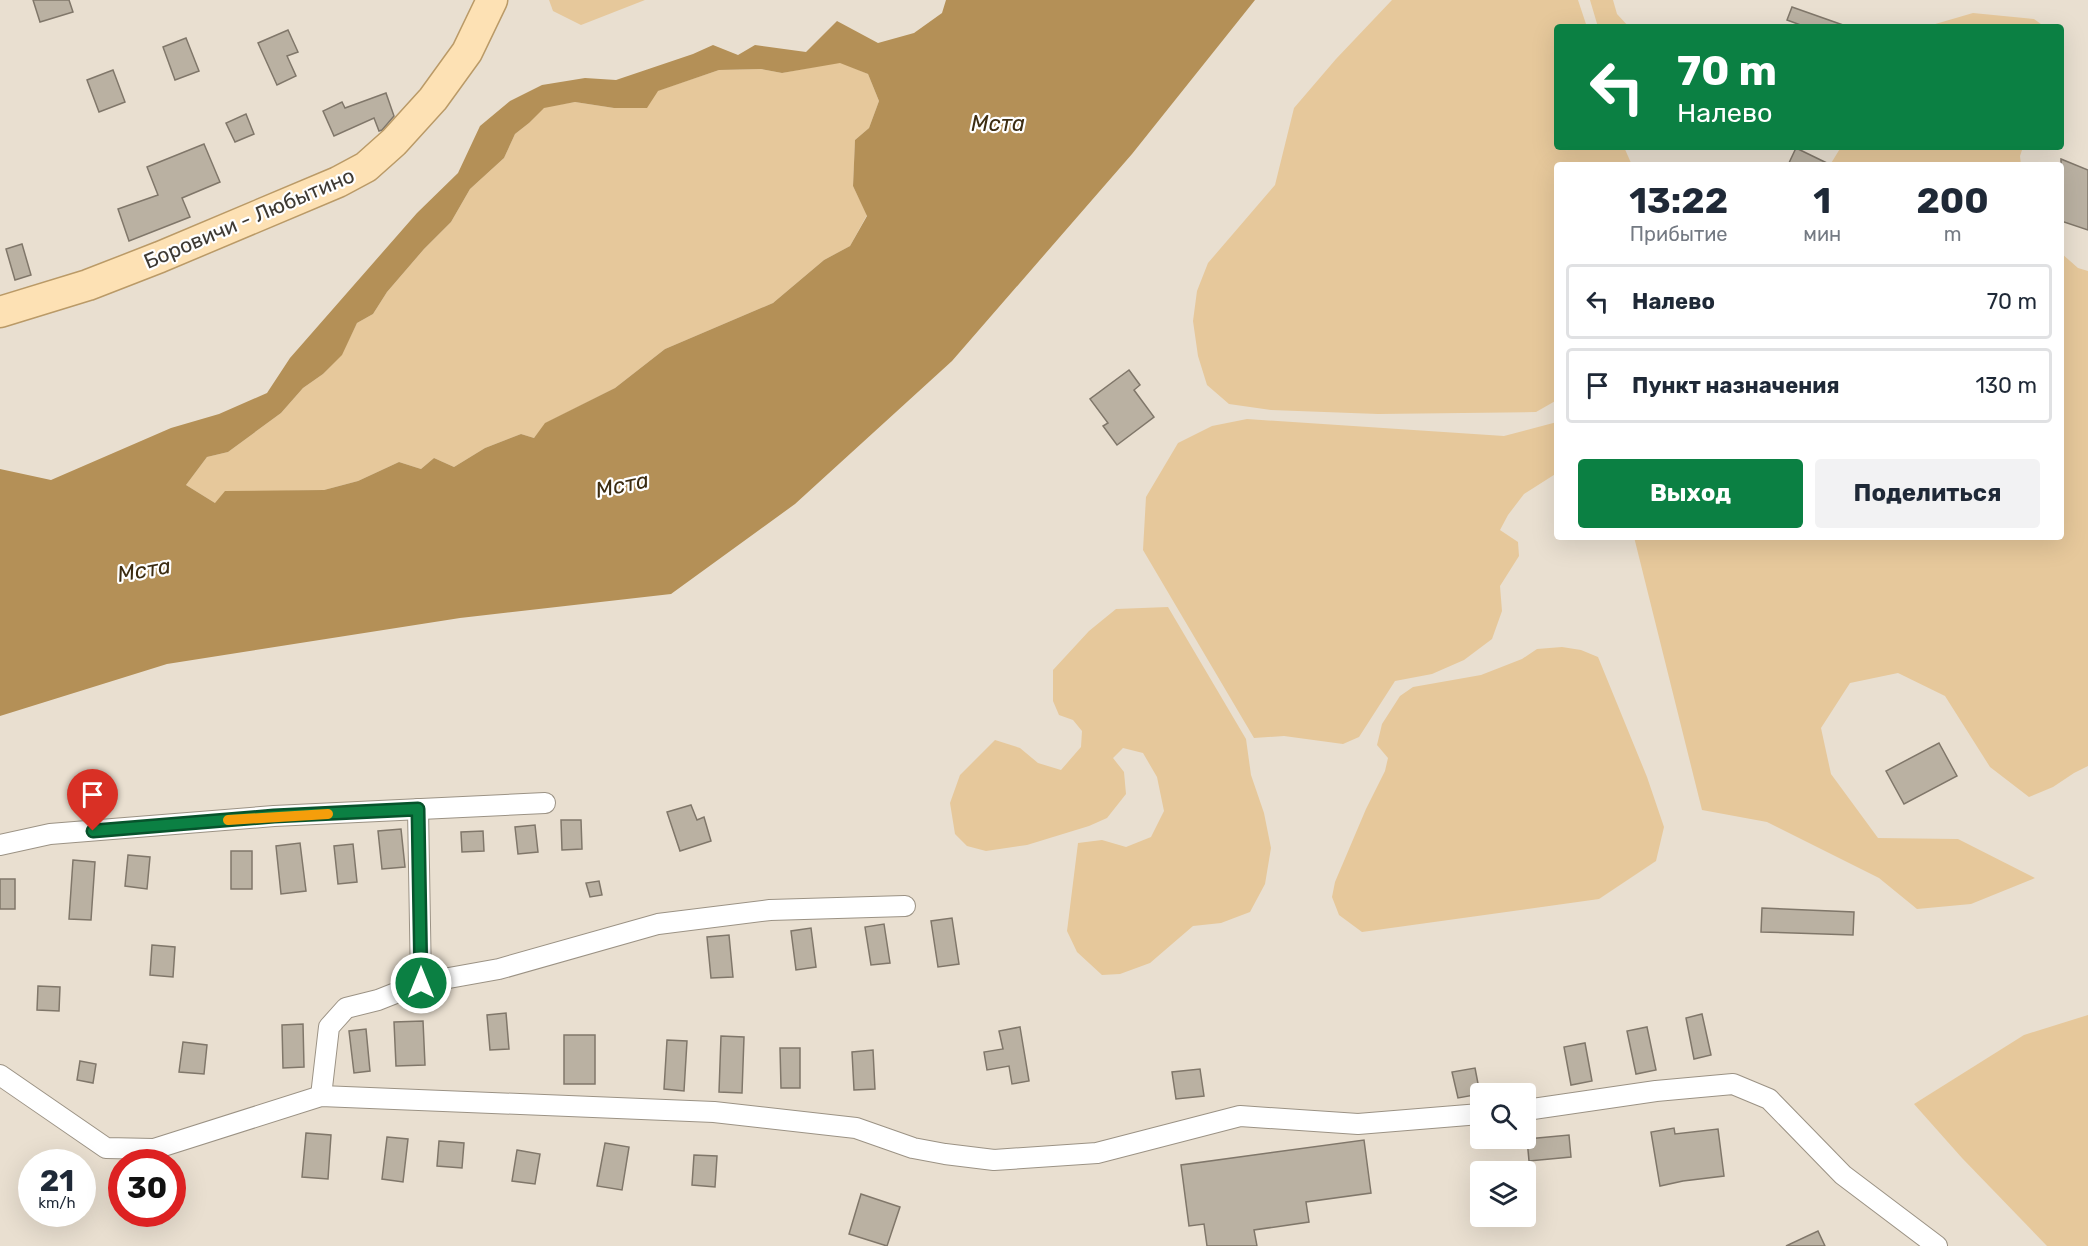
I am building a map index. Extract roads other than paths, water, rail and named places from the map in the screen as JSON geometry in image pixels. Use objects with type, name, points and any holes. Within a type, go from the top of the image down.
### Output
[{"type":"main road","name":"Боровичи - Любытино","points":[[0,312],[88,285],[160,257],[338,182],[366,167],[394,142],[433,99],[467,52],[492,0]]},
{"type":"street","points":[[0,844],[50,834],[274,816],[545,803]]},
{"type":"street","points":[[418,809],[421,983]]},
{"type":"street","points":[[321,1096],[329,1027],[346,1008],[378,1000],[421,983],[499,969],[658,924],[770,910],[905,906]]},
{"type":"street","points":[[0,1075],[106,1148],[154,1149],[321,1096],[714,1112],[856,1128],[913,1148],[994,1160],[1097,1153],[1240,1116],[1358,1124],[1470,1115]]},
{"type":"street","points":[[1536,1109],[1656,1091],[1733,1084],[1769,1100],[1843,1175],[1937,1246]]},
{"type":"water","name":"Мста","points":[[946,0],[1255,0],[1132,154],[952,361],[795,504],[671,594],[460,618],[167,664],[0,716],[0,469],[51,480],[171,428],[219,414],[267,393],[290,358],[417,213],[458,173],[480,126],[510,101],[542,85],[585,78],[616,80],[713,45],[738,55],[755,45],[806,52],[837,21],[878,43],[914,33],[942,13]],"holes":[[[840,63],[868,74],[879,101],[869,128],[855,140],[853,186],[867,216],[850,246],[824,260],[773,303],[665,349],[615,388],[545,423],[534,438],[521,434],[485,448],[454,467],[434,458],[421,469],[399,462],[358,481],[324,490],[225,491],[215,503],[186,485],[207,457],[228,452],[281,413],[303,388],[323,374],[342,355],[357,323],[373,314],[387,292],[451,222],[470,189],[504,158],[515,134],[544,108],[575,102],[614,108],[647,108],[658,91],[719,70],[761,69],[782,73]]]}]
